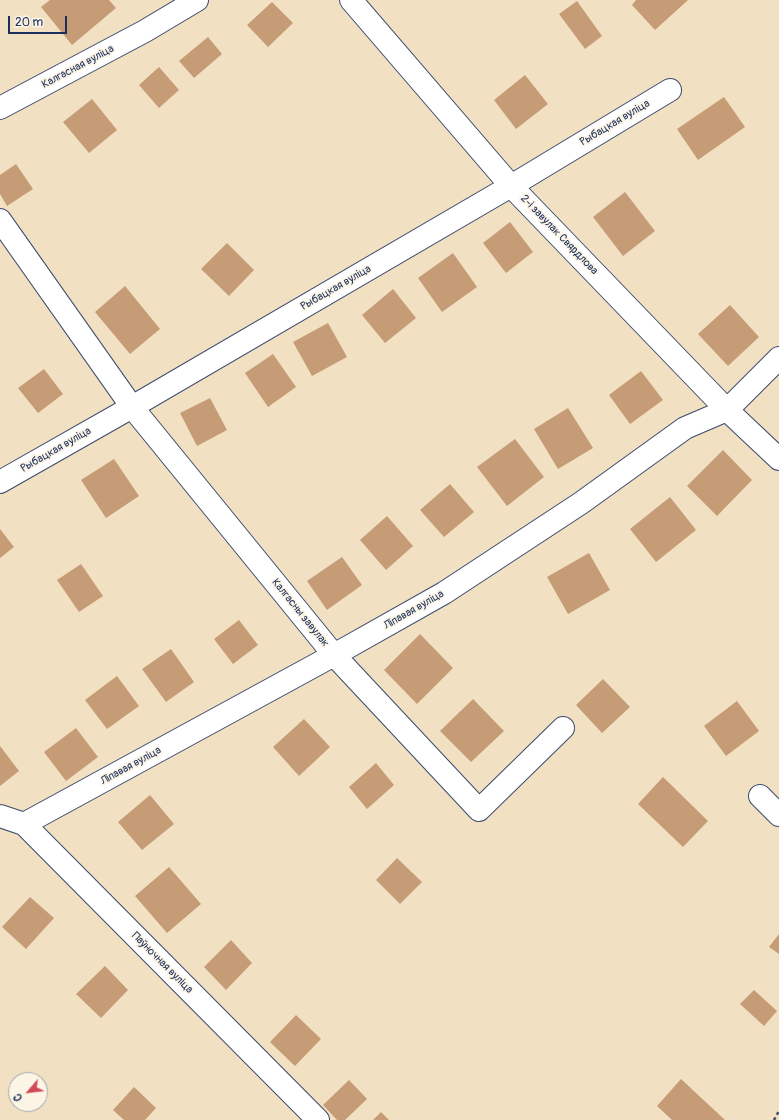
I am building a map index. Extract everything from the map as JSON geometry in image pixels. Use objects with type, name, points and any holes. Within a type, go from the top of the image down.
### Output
[{"type":"street","name":"Калгасная вуліца","points":[[0,108],[145,31],[197,0]]},
{"type":"street","name":"2-і завулак Свярдлова","points":[[350,0],[512,186],[727,410],[779,459]]},
{"type":"street","name":"Рыбацкая вуліца","points":[[0,482],[512,186],[670,90]]},
{"type":"street","name":"Калгасны завулак","points":[[0,220],[132,407],[334,655],[479,810],[563,728]]},
{"type":"street","name":"Ліпавая вуліца","points":[[24,824],[334,655],[444,593],[581,503],[685,428],[727,410],[779,358]]},
{"type":"street","points":[[760,796],[779,815]]},
{"type":"street","name":"Паўночная вуліца","points":[[0,816],[24,824],[318,1120]]},
{"type":"path","points":[[774,1120],[779,1111]]},
{"type":"building","points":[[50,0],[109,0],[116,8],[72,45],[41,7]]},
{"type":"building","points":[[636,0],[688,0],[655,30],[632,5]]},
{"type":"building","points":[[577,1],[602,36],[585,49],[559,14]]},
{"type":"building","points":[[272,2],[293,23],[268,47],[247,25]]},
{"type":"building","points":[[208,37],[222,54],[194,78],[179,61]]},
{"type":"building","points":[[159,67],[179,90],[159,108],[139,85]]},
{"type":"building","points":[[525,75],[548,104],[516,129],[494,100]]},
{"type":"building","points":[[724,97],[745,127],[698,160],[677,129]]},
{"type":"building","points":[[92,99],[117,130],[89,153],[63,122]]},
{"type":"building","points":[[16,164],[33,189],[7,206],[0,194],[0,175]]},
{"type":"building","points":[[625,192],[655,231],[623,256],[593,217]]},
{"type":"building","points":[[510,222],[533,252],[506,273],[483,243]]},
{"type":"building","points":[[227,243],[254,270],[229,296],[201,269]]},
{"type":"building","points":[[453,253],[477,287],[442,312],[418,278]]},
{"type":"building","points":[[125,286],[160,329],[130,354],[95,312]]},
{"type":"building","points":[[393,289],[416,318],[385,343],[362,315]]},
{"type":"building","points":[[730,305],[759,337],[728,366],[698,334]]},
{"type":"building","points":[[328,323],[347,357],[312,376],[293,342]]},
{"type":"building","points":[[273,354],[296,387],[268,407],[245,373]]},
{"type":"building","points":[[44,369],[63,394],[38,413],[18,388]]},
{"type":"building","points":[[641,371],[663,400],[630,424],[609,395]]},
{"type":"building","points":[[210,398],[227,430],[197,446],[180,413]]},
{"type":"building","points":[[568,408],[593,448],[558,469],[534,429]]},
{"type":"building","points":[[515,439],[544,477],[507,506],[477,467]]},
{"type":"building","points":[[723,450],[752,480],[717,516],[687,486]]},
{"type":"building","points":[[114,459],[139,496],[106,518],[81,480]]},
{"type":"building","points":[[450,484],[474,512],[444,537],[420,510]]},
{"type":"building","points":[[670,497],[696,530],[656,562],[630,529]]},
{"type":"building","points":[[387,516],[413,546],[386,570],[360,540]]},
{"type":"building","points":[[0,529],[14,547],[0,558]]},
{"type":"building","points":[[589,553],[610,590],[568,614],[547,577]]},
{"type":"building","points":[[342,557],[362,585],[327,610],[307,581]]},
{"type":"building","points":[[81,564],[103,596],[79,612],[57,580]]},
{"type":"building","points":[[239,620],[258,645],[233,664],[214,639]]},
{"type":"building","points":[[420,634],[453,668],[417,704],[384,670]]},
{"type":"building","points":[[171,649],[194,682],[166,702],[142,669]]},
{"type":"building","points":[[117,676],[139,706],[107,729],[85,700]]},
{"type":"building","points":[[603,679],[630,707],[602,733],[576,705]]},
{"type":"building","points":[[473,699],[504,731],[471,762],[440,731]]},
{"type":"building","points":[[737,701],[759,731],[726,756],[704,726]]},
{"type":"building","points":[[304,719],[330,747],[299,776],[273,747]]},
{"type":"building","points":[[76,728],[98,757],[66,781],[44,752]]},
{"type":"building","points":[[0,746],[19,771],[0,786]]},
{"type":"building","points":[[376,763],[394,785],[367,809],[349,787]]},
{"type":"building","points":[[663,777],[708,821],[683,847],[638,804]]},
{"type":"building","points":[[150,795],[174,824],[142,850],[118,822]]},
{"type":"building","points":[[397,858],[422,882],[400,904],[376,880]]},
{"type":"building","points":[[169,867],[201,904],[167,933],[135,896]]},
{"type":"building","points":[[30,897],[54,918],[26,949],[2,927]]},
{"type":"building","points":[[779,934],[779,954],[769,947]]},
{"type":"building","points":[[231,940],[252,963],[226,990],[204,967]]},
{"type":"building","points":[[105,966],[128,990],[101,1018],[76,994]]},
{"type":"building","points":[[754,990],[777,1011],[764,1026],[740,1004]]},
{"type":"building","points":[[296,1015],[321,1039],[295,1066],[270,1042]]},
{"type":"building","points":[[681,1079],[725,1120],[672,1120],[657,1106]]},
{"type":"building","points":[[349,1080],[367,1099],[345,1120],[337,1120],[323,1105]]},
{"type":"building","points":[[134,1087],[156,1108],[145,1120],[124,1120],[113,1110]]},
{"type":"building","points":[[381,1112],[389,1120],[373,1120]]}]
